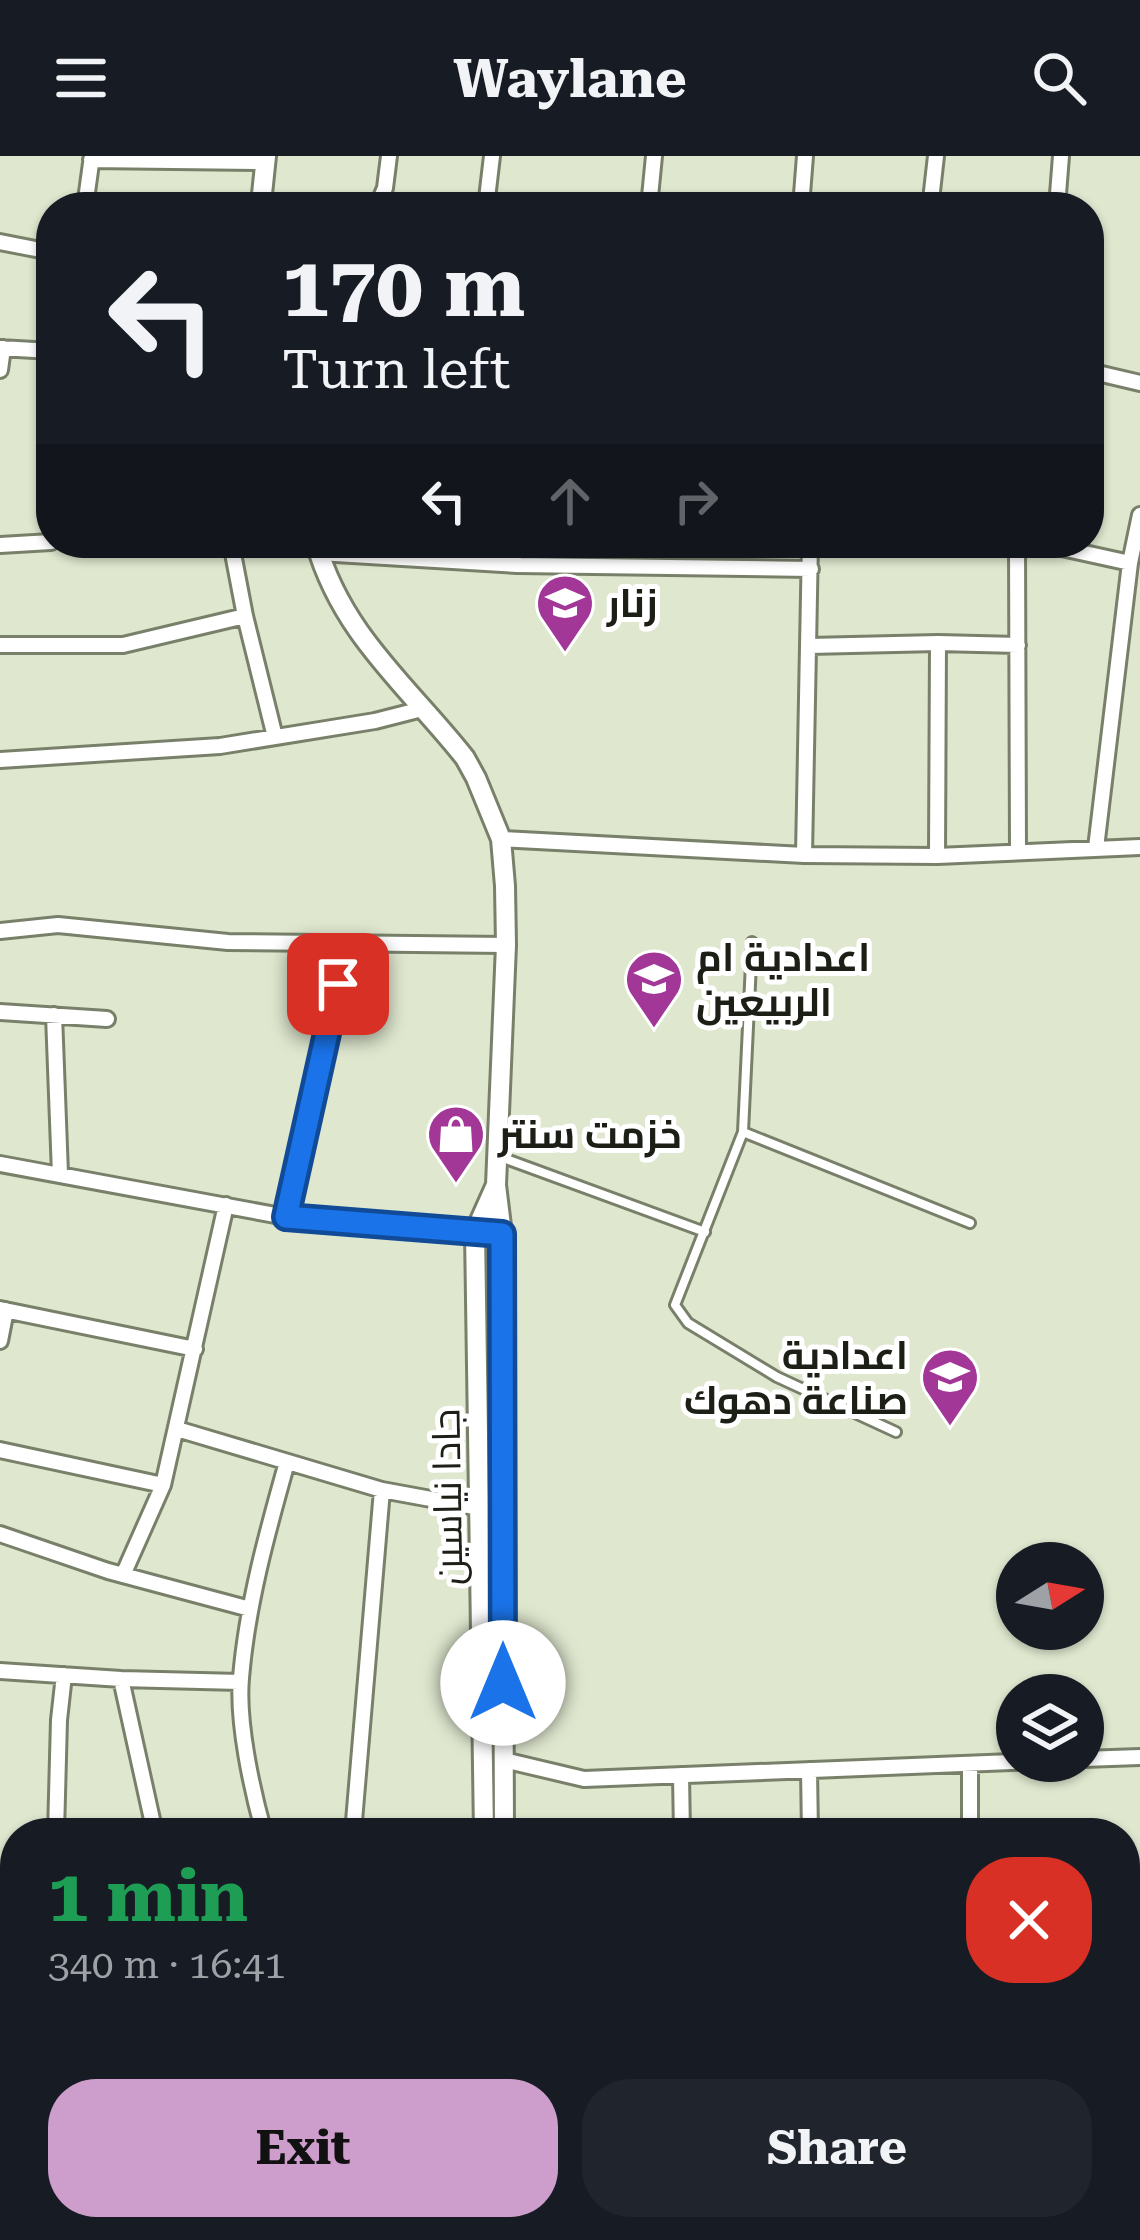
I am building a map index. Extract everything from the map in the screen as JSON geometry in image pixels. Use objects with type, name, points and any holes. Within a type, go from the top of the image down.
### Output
[{"type":"street","points":[[383,192],[389,156]]},
{"type":"street","points":[[488,192],[492,156]]},
{"type":"street","points":[[651,192],[654,156]]},
{"type":"street","points":[[802,192],[805,156]]},
{"type":"street","points":[[933,192],[936,156]]},
{"type":"street","points":[[1058,192],[1061,156]]},
{"type":"street","points":[[87,192],[92,158],[265,159],[262,192]]},
{"type":"street","points":[[0,242],[36,249]]},
{"type":"street","points":[[0,370],[2,348],[36,350]]},
{"type":"street","points":[[1104,374],[1140,382]]},
{"type":"street","points":[[1096,848],[1130,563],[1140,515]]},
{"type":"street","points":[[0,534],[1,545],[36,543]]},
{"type":"street","points":[[1104,557],[1130,563]]},
{"type":"street","points":[[234,558],[275,737]]},
{"type":"street","name":"جادا نیاسین","points":[[322,558],[355,626],[464,758],[501,839],[506,945],[496,1185],[502,1234],[504,1818]]},
{"type":"street","points":[[435,558],[517,565],[811,569]]},
{"type":"street","points":[[804,855],[811,558]]},
{"type":"street","points":[[1017,558],[1018,852]]},
{"type":"street","points":[[0,646],[123,645],[245,616]]},
{"type":"street","points":[[937,856],[938,643]]},
{"type":"street","points":[[809,646],[1018,645]]},
{"type":"street","points":[[0,760],[220,746],[422,709]]},
{"type":"street","points":[[501,839],[804,855],[937,856],[1140,847]]},
{"type":"street","points":[[0,931],[58,925],[228,941],[506,945]]},
{"type":"street","points":[[286,1217],[346,943]]},
{"type":"street","points":[[0,1012],[107,1019]]},
{"type":"street","points":[[54,1016],[60,1174]]},
{"type":"street","points":[[0,1164],[286,1217],[502,1234]]},
{"type":"street","points":[[475,1232],[496,1185]]},
{"type":"street","points":[[123,1575],[164,1485],[226,1205]]},
{"type":"street","name":"جادا نیاسین","points":[[475,1232],[484,1818]]},
{"type":"street","points":[[0,1341],[3,1310],[195,1349]]},
{"type":"street","points":[[177,1429],[382,1490],[480,1508]]},
{"type":"street","points":[[0,1450],[164,1485]]},
{"type":"street","points":[[260,1818],[240,1682],[262,1552],[287,1462]]},
{"type":"street","points":[[354,1818],[382,1490]]},
{"type":"street","points":[[2,1539],[250,1609]]},
{"type":"street","points":[[0,1671],[240,1682]]},
{"type":"street","points":[[56,1818],[64,1675]]},
{"type":"street","points":[[121,1679],[151,1818]]},
{"type":"street","points":[[1104,1758],[1140,1757]]},
{"type":"street","points":[[504,1760],[584,1779],[996,1763]]},
{"type":"street","points":[[970,1764],[970,1818]]},
{"type":"street","points":[[809,1770],[810,1818]]},
{"type":"street","points":[[681,1775],[682,1818]]},
{"type":"lane","points":[[517,558],[517,565]]},
{"type":"lane","points":[[752,942],[743,1132],[675,1305],[688,1323],[777,1377],[896,1432]]},
{"type":"lane","points":[[743,1132],[970,1223]]},
{"type":"lane","points":[[496,1155],[705,1232]]},
{"type":"place","name":"زنار","points":[[565,654]]},
{"type":"place","name":"اعدادية ام الربيعين","points":[[654,1030]]},
{"type":"place","name":"خزمت سنتر","points":[[456,1185]]},
{"type":"place","name":"اعدادية صناعة دهوك","points":[[950,1428]]},
{"type":"route","points":[[338,984],[286,1217],[502,1234],[503,1683]]}]
